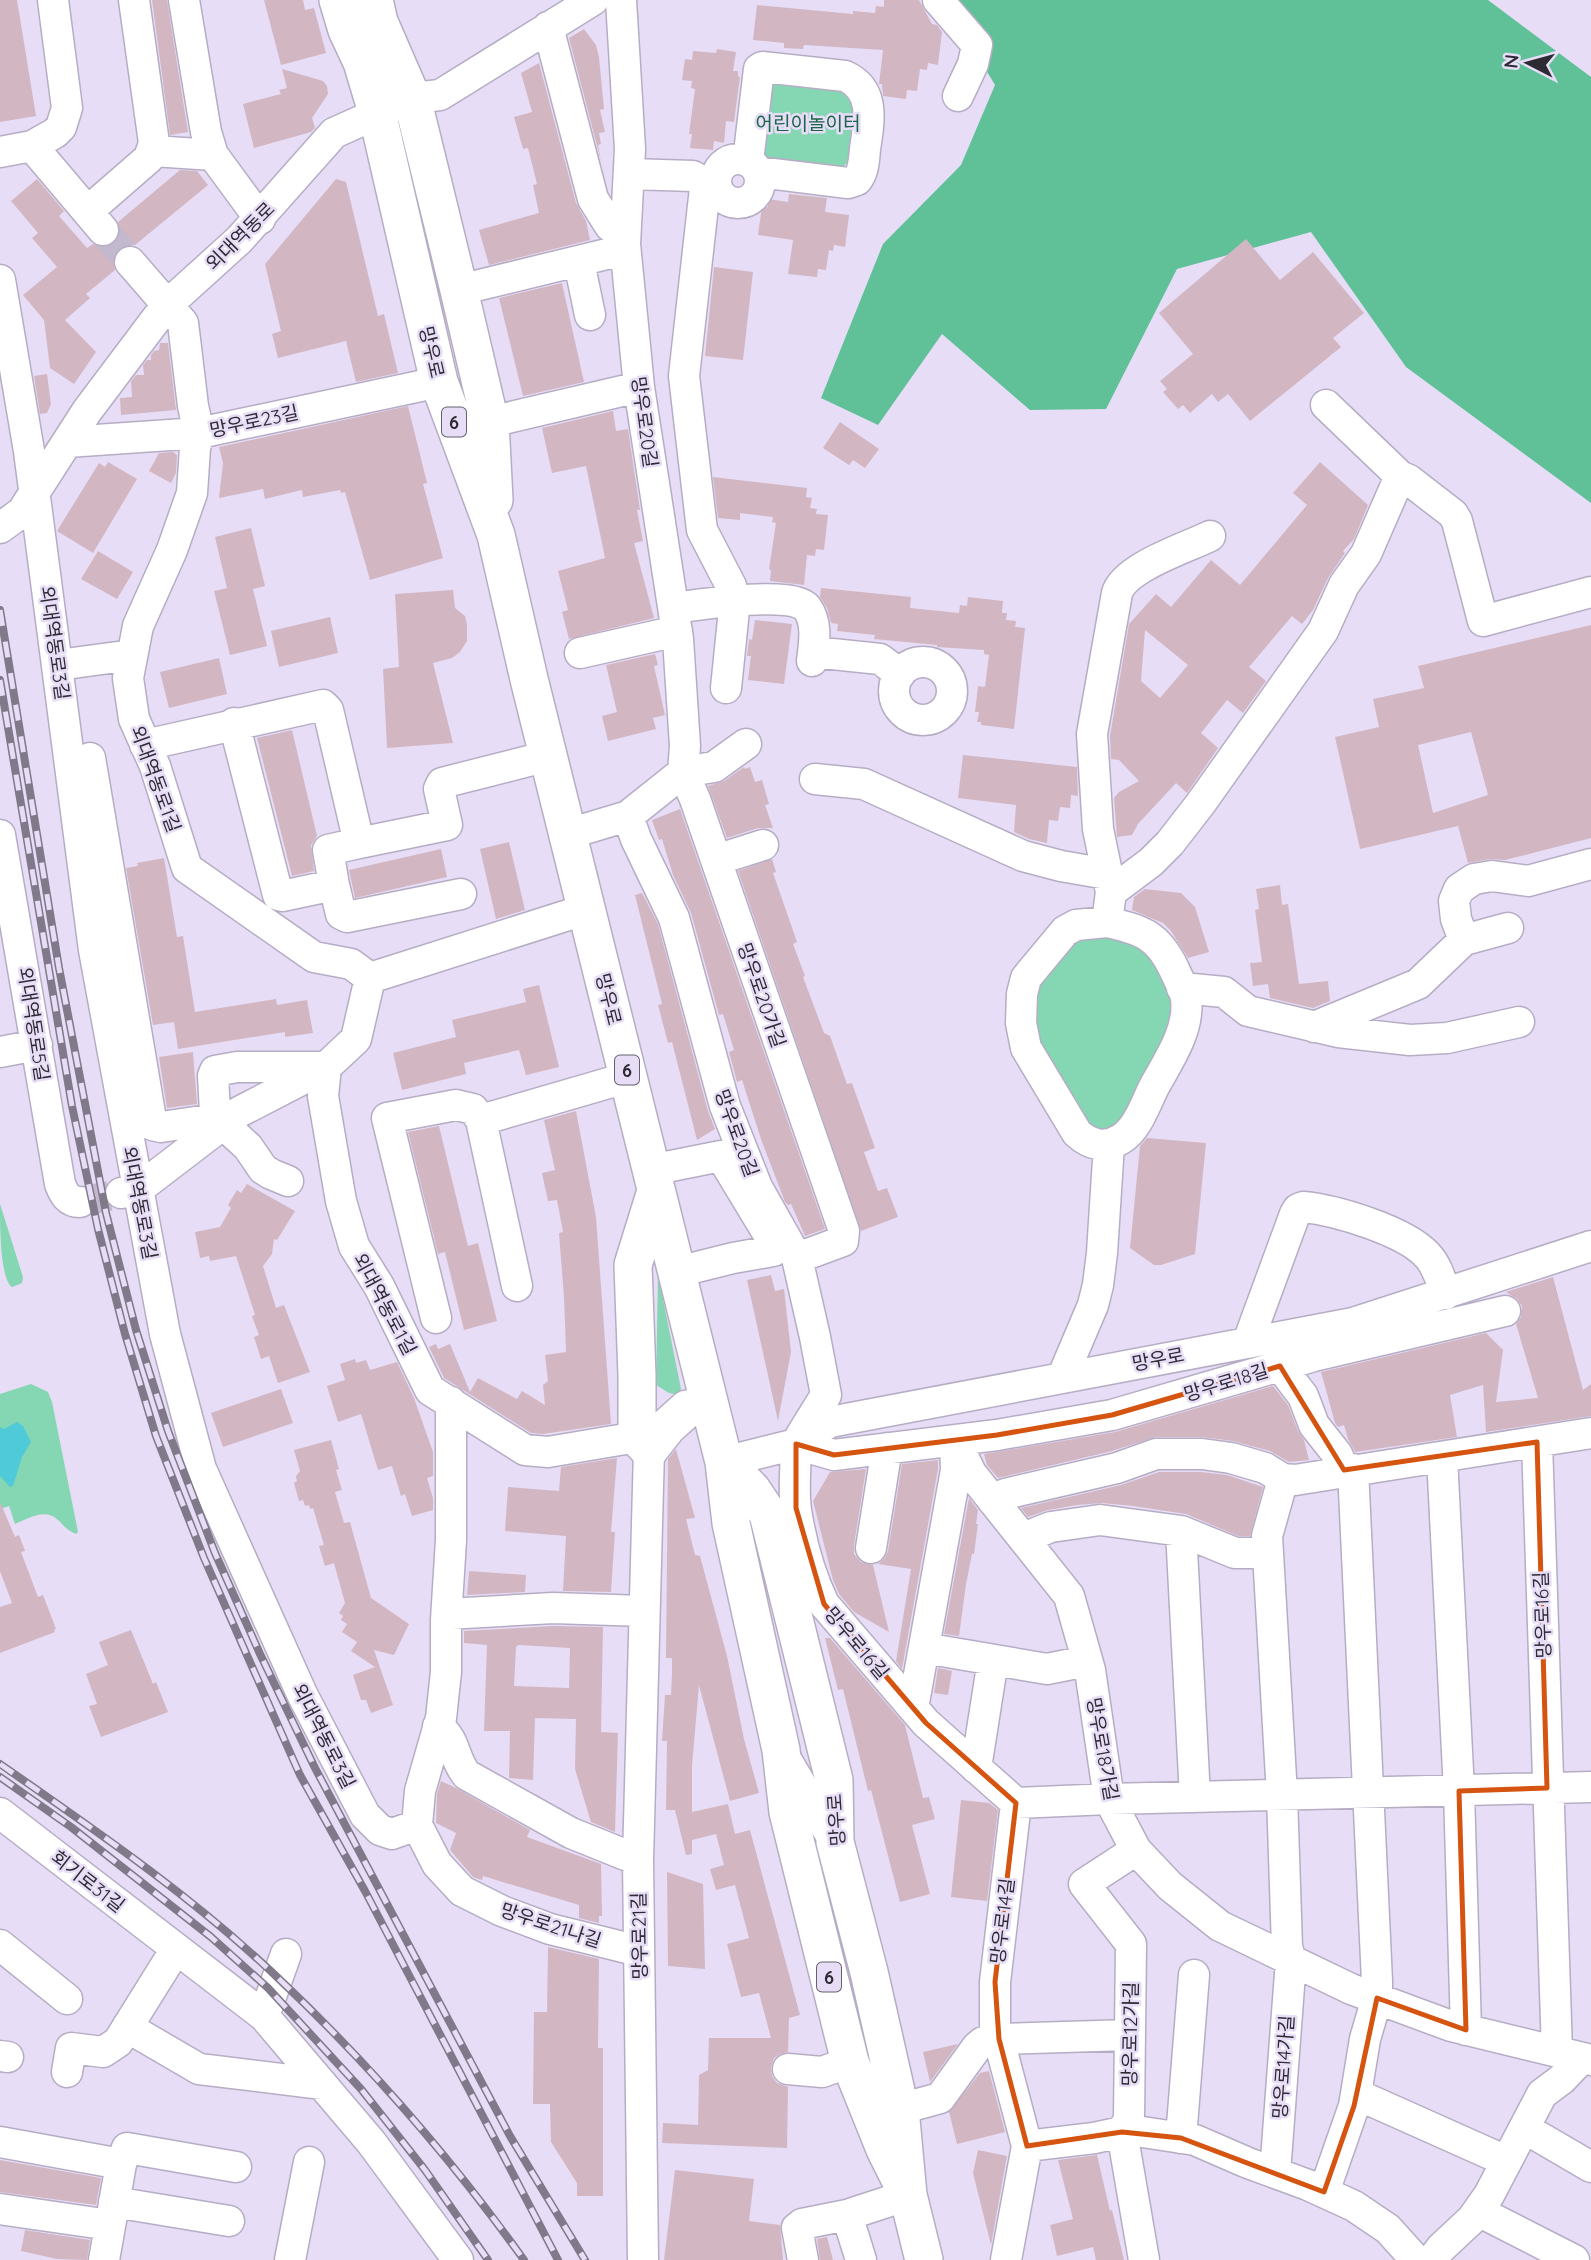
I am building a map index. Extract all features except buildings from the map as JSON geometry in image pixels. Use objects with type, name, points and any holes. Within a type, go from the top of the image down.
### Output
[{"type":"main road","name":"망우로","points":[[338,0],[347,30],[362,62],[377,112],[439,382],[496,535],[548,756],[677,1272],[699,1406],[724,1462],[731,1523],[780,1750],[788,1812],[850,2062],[885,2149],[908,2195]]},
{"type":"main road","name":"망우로","points":[[374,0],[379,22],[412,98],[490,422],[496,535]]},
{"type":"main road","points":[[654,1180],[633,1265],[637,1376],[643,1443],[699,1406]]},
{"type":"main road","points":[[637,1376],[650,1400],[659,1404],[699,1406]]},
{"type":"main road","name":"망우로","points":[[724,1462],[752,1490],[768,1514],[834,1780],[835,1842],[869,1972],[900,2109],[908,2195],[924,2260]]},
{"type":"street","points":[[0,152],[32,146],[61,127],[67,108],[52,0]]},
{"type":"street","points":[[32,146],[96,221],[149,158],[154,143],[134,0]]},
{"type":"street","points":[[184,0],[206,132],[213,155],[260,219]]},
{"type":"street","name":"외대역동로","points":[[0,528],[22,512],[87,411],[166,306],[260,219],[334,133],[412,98],[440,95],[593,0]]},
{"type":"street","name":"망우로20길","points":[[621,0],[630,174],[625,244],[639,387],[682,679],[685,746],[683,772]]},
{"type":"street","points":[[939,0],[977,45],[973,64],[958,96]]},
{"type":"street","points":[[459,290],[579,262],[610,240],[593,200],[548,27]]},
{"type":"street","points":[[726,688],[735,600],[731,586],[702,530],[698,384],[711,188],[721,167],[734,159],[753,167],[848,183],[857,180],[863,172],[870,111],[862,90],[852,79],[845,76],[762,67],[757,73],[753,167]]},
{"type":"street","points":[[388,162],[412,98]]},
{"type":"street","points":[[153,151],[213,155]]},
{"type":"street","points":[[630,174],[693,176],[711,188]]},
{"type":"street","name":"외대역동로1길","points":[[130,262],[183,323],[193,406],[200,433],[195,448],[192,493],[172,550],[138,626],[128,678],[134,719],[169,807],[187,868],[314,957],[351,964],[370,978]]},
{"type":"street","points":[[579,262],[590,315]]},
{"type":"street","name":"외대역동로3길","points":[[0,280],[34,494],[66,664],[94,950],[128,1192],[201,1469],[302,1694],[365,1815],[380,1830],[392,1834],[417,1825]]},
{"type":"street","name":"망우로23길","points":[[67,442],[200,433],[439,382]]},
{"type":"street","points":[[490,422],[639,387]]},
{"type":"street","points":[[1326,405],[1400,476],[1453,514],[1483,621],[1591,592]]},
{"type":"street","points":[[815,779],[864,784],[1023,856],[1109,883],[1151,862],[1170,843],[1201,803],[1323,631],[1344,585],[1366,554],[1400,476]]},
{"type":"street","points":[[1107,922],[1109,883],[1098,829],[1092,734],[1119,586],[1137,570],[1210,536]]},
{"type":"street","points":[[580,653],[735,600],[803,604],[810,614],[814,629],[813,656],[880,659],[900,674]]},
{"type":"street","points":[[132,655],[66,664],[152,1125],[161,1128],[209,1120],[215,1112],[215,1071],[237,1067],[326,1067]]},
{"type":"street","points":[[145,744],[234,723],[326,706],[359,843]]},
{"type":"street","points":[[234,723],[275,891],[282,896],[334,885]]},
{"type":"street","points":[[568,834],[628,816],[683,772],[714,767],[746,744]]},
{"type":"street","points":[[461,894],[347,917],[341,914],[328,850],[447,825],[439,789],[442,783],[548,756]]},
{"type":"street","name":"망우로20가길","points":[[683,772],[844,1231],[843,1241],[797,1258]]},
{"type":"street","name":"망우로20길","points":[[628,816],[636,839],[674,918],[725,1106],[757,1187],[797,1258],[826,1395],[796,1444]]},
{"type":"street","name":"외대역동로5길","points":[[0,835],[60,1184],[71,1200],[80,1202]]},
{"type":"street","points":[[716,860],[763,845]]},
{"type":"street","points":[[1464,940],[1456,919],[1454,901],[1459,889],[1475,879],[1492,876],[1528,881],[1591,864]]},
{"type":"street","points":[[128,1192],[239,1112],[326,1067],[356,1039],[370,978],[587,909]]},
{"type":"street","points":[[1107,922],[1139,930],[1153,938],[1168,958],[1182,988],[1186,1004],[1176,1047],[1132,1130],[1122,1139],[1109,1144],[1092,1143],[1077,1133],[1026,1048],[1021,1015],[1026,978],[1065,931],[1076,925],[1107,922]]},
{"type":"street","points":[[1314,1027],[1418,984],[1464,940],[1508,928]]},
{"type":"street","points":[[1182,988],[1224,992],[1248,1010],[1314,1027],[1410,1040],[1432,1040],[1519,1022]]},
{"type":"street","points":[[0,1052],[37,1045]]},
{"type":"street","name":"외대역동로1길","points":[[326,1067],[323,1096],[341,1201],[354,1246],[379,1286],[430,1390],[524,1450],[548,1452],[643,1443]]},
{"type":"street","points":[[481,1120],[629,1077]]},
{"type":"street","points":[[436,1318],[387,1118],[456,1105],[473,1109],[481,1120],[517,1286]]},
{"type":"street","points":[[223,1124],[248,1147],[266,1177]]},
{"type":"street","points":[[1062,1378],[1093,1305],[1098,1285],[1109,1144]]},
{"type":"street","points":[[654,1180],[721,1156],[775,1245],[773,1251],[677,1272]]},
{"type":"street","points":[[1248,1342],[1295,1214],[1303,1207],[1337,1211],[1409,1241],[1428,1255],[1435,1265],[1446,1294]]},
{"type":"street","name":"망우로","points":[[724,1462],[796,1444],[830,1422],[1353,1322],[1591,1246]]},
{"type":"street","points":[[1280,1366],[1504,1311]]},
{"type":"street","name":"망우로18길","points":[[796,1444],[834,1455],[997,1435],[1112,1415],[1280,1366],[1303,1396],[1314,1425],[1349,1470]]},
{"type":"street","points":[[417,1825],[420,1791],[438,1726],[446,1672],[451,1539],[451,1402]]},
{"type":"street","points":[[993,1501],[1005,1494],[1116,1468],[1156,1454],[1202,1454],[1231,1458],[1265,1468],[1283,1479],[1295,1480],[1591,1433]]},
{"type":"street","points":[[913,1708],[956,1471],[955,1440]]},
{"type":"street","name":"망우로18가길","points":[[955,1440],[971,1473],[1069,1596],[1087,1661],[1109,1799],[1136,1850],[1170,1886],[1220,1926],[1351,1989],[1466,2030],[1576,2056]]},
{"type":"street","name":"망우로16길","points":[[1537,1442],[1547,1788]]},
{"type":"street","name":"망우로21길","points":[[643,1443],[644,1611],[638,1860],[643,2260]]},
{"type":"street","name":"망우로16길","points":[[796,1444],[796,1508],[815,1585],[824,1604],[913,1708],[1016,1803]]},
{"type":"street","points":[[871,1548],[887,1448]]},
{"type":"street","points":[[1442,1457],[1459,1791],[1466,2030]]},
{"type":"street","points":[[1324,2192],[1354,2106],[1365,2039],[1377,1998],[1369,1794],[1349,1470]]},
{"type":"street","points":[[1283,1479],[1267,1535],[1282,1796],[1287,1947],[1291,1960]]},
{"type":"street","points":[[1023,1538],[1051,1527],[1100,1520],[1181,1531],[1235,1553],[1268,1553]]},
{"type":"street","points":[[1181,1531],[1195,1797]]},
{"type":"street","points":[[447,1614],[553,1608],[644,1611]]},
{"type":"street","points":[[924,1648],[1047,1669],[1087,1661]]},
{"type":"street","points":[[976,1768],[993,1660]]},
{"type":"street","points":[[438,1726],[451,1738],[461,1769],[467,1775],[571,1833],[638,1860]]},
{"type":"street","points":[[780,1750],[835,1842]]},
{"type":"street","points":[[1016,1803],[1591,1787]]},
{"type":"street","points":[[1432,2260],[1478,2211],[1542,2094],[1562,2079],[1576,2056],[1547,1788]]},
{"type":"street","name":"망우로14길","points":[[1011,2259],[1027,2146],[995,2025],[995,1982],[1016,1803]]},
{"type":"street","name":"회기로31길","points":[[2,1820],[264,2016],[371,2142],[458,2260]]},
{"type":"street","name":"망우로21나길","points":[[417,1825],[437,1864],[462,1891],[541,1926],[639,1951]]},
{"type":"street","name":"망우로12가길","points":[[1136,1850],[1084,1884],[1131,1944],[1129,2119],[1122,2132],[1144,2260]]},
{"type":"street","points":[[0,1945],[67,1999]]},
{"type":"street","points":[[66,2073],[71,2048],[103,2052],[118,2042],[176,1949]]},
{"type":"street","points":[[264,2016],[286,1954]]},
{"type":"street","name":"망우로14가길","points":[[1275,2173],[1291,1960]]},
{"type":"street","points":[[1181,2138],[1194,1975]]},
{"type":"street","points":[[127,2027],[199,2069],[322,2084]]},
{"type":"street","points":[[900,2109],[940,2098],[983,2042],[999,2039],[1129,2035]]},
{"type":"street","points":[[788,2069],[822,2072],[850,2062]]},
{"type":"street","points":[[1356,2094],[1506,2161]]},
{"type":"street","points":[[1524,2128],[1591,2167]]},
{"type":"street","points":[[1027,2146],[1122,2132],[1195,2140],[1354,2206],[1388,2229],[1416,2260]]},
{"type":"street","points":[[0,2141],[121,2164]]},
{"type":"street","points":[[104,2260],[121,2164],[127,2148],[236,2167]]},
{"type":"street","points":[[290,2260],[309,2162]]},
{"type":"street","points":[[803,2260],[797,2228],[802,2224],[848,2215],[908,2195]]},
{"type":"street","points":[[0,2209],[229,2221]]},
{"type":"street","points":[[1478,2211],[1574,2260]]},
{"type":"street","points":[[848,2215],[861,2260]]},
{"type":"street","points":[[427,2260],[435,2231]]},
{"type":"highlighted area","points":[[1280,1366],[1344,1470],[1537,1442],[1547,1788],[1459,1791],[1466,2030],[1377,1998],[1354,2106],[1324,2192],[1181,2138],[1122,2132],[1027,2146],[999,2039],[995,1982],[1016,1803],[926,1723],[824,1604],[796,1508],[796,1444],[834,1455],[997,1435],[1112,1415]]},
{"type":"green space","points":[[944,0],[1488,0],[1591,77],[1591,503],[1406,367],[1311,232],[1177,269],[1106,409],[1030,410],[942,334],[878,425],[821,398],[883,244],[961,165],[995,85]]},
{"type":"green space","name":"어린이놀이터","points":[[775,82],[838,83],[859,111],[853,155],[840,171],[766,161],[758,148],[768,86]]},
{"type":"green space","points":[[1086,927],[1148,945],[1180,999],[1176,1022],[1115,1138],[1086,1129],[1031,1029],[1030,979]]},
{"type":"green space","points":[[0,1204],[23,1277],[22,1283],[12,1287],[3,1262]]},
{"type":"green space","points":[[658,1274],[681,1389],[679,1395],[669,1393],[656,1385]]},
{"type":"green space","points":[[31,1384],[48,1392],[52,1402],[78,1532],[76,1534],[53,1516],[37,1515],[15,1524],[9,1506],[0,1509],[0,1394]]},
{"type":"water","points":[[17,1422],[23,1426],[31,1442],[22,1457],[13,1486],[10,1487],[0,1476],[0,1427],[4,1429]]},
{"type":"tunnel","points":[[103,230],[130,262]]},
{"type":"tunnel","points":[[80,1202],[118,1194]]},
{"type":"railway","points":[[0,610],[59,968],[106,1213],[136,1330],[168,1431],[215,1553],[315,1768],[510,2136],[585,2260]]},
{"type":"railway","points":[[0,680],[72,1106],[98,1229],[125,1334],[156,1436],[204,1558],[300,1775],[365,1891],[558,2260]]},
{"type":"railway","points":[[0,1764],[177,1892],[277,1977],[344,2043],[407,2112],[524,2260]]},
{"type":"railway","points":[[0,1777],[71,1827],[211,1937],[268,1988],[361,2089],[425,2170],[488,2260]]}]
